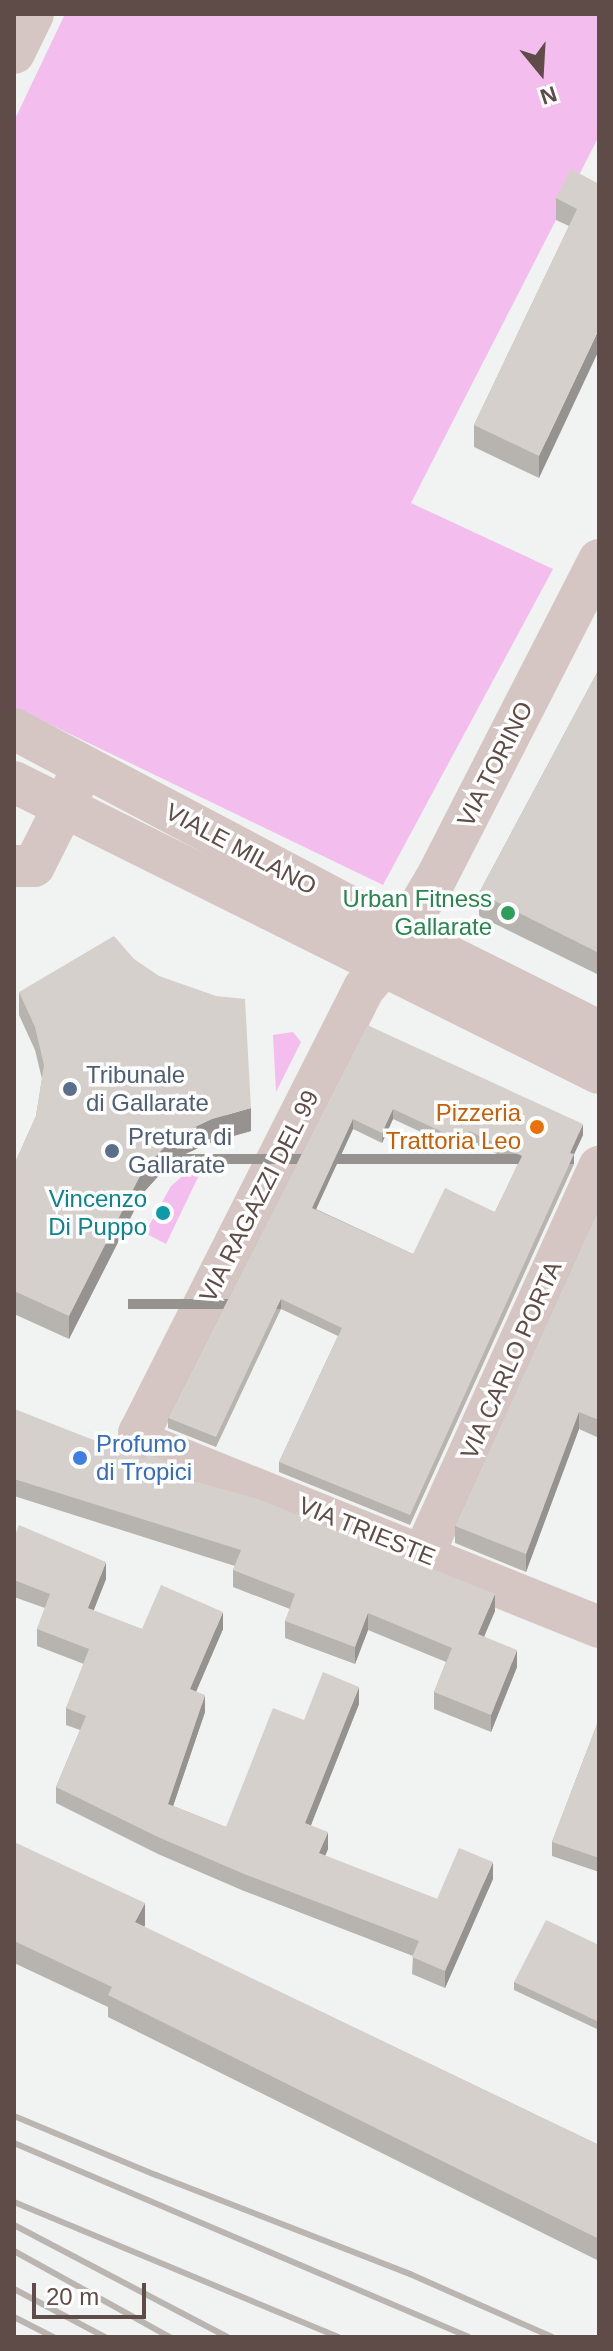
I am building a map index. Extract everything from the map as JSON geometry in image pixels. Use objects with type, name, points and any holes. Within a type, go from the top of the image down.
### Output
[{"type":"street","points":[[14,53],[33,14]]},
{"type":"street","name":"VIA TORINO","points":[[394,949],[435,880],[598,565]]},
{"type":"street","name":"VIALE MILANO","points":[[14,729],[85,766],[599,1073]]},
{"type":"street","points":[[14,866],[34,866],[85,766]]},
{"type":"street","name":"VIALE MILANO","points":[[14,782],[63,807],[394,949],[599,1031]]},
{"type":"street","name":"VIA RAGAZZI DEL 99","points":[[139,1433],[364,988],[394,949]]},
{"type":"street","name":"VIA CARLO PORTA","points":[[424,1553],[599,1167]]},
{"type":"street","name":"VIA TRIESTE","points":[[139,1433],[144,1444],[424,1553],[599,1627]]},
{"type":"shaded area","points":[[65,14],[599,14],[599,136],[411,503],[553,569],[383,885],[14,707],[14,121]]},
{"type":"shaded area","points":[[293,1032],[301,1042],[276,1092],[273,1035]]},
{"type":"shaded area","points":[[202,1169],[166,1244],[145,1233],[171,1186],[185,1174]]},
{"type":"building","points":[[571,169],[599,184],[599,329],[539,456],[474,425],[577,209],[556,198]]},
{"type":"building","points":[[599,669],[599,953],[479,893]]},
{"type":"building","name":"Pretura di Gallarate","points":[[114,936],[134,959],[159,976],[216,996],[245,999],[251,1108],[212,1119],[174,1137],[143,1170],[69,1316],[14,1291],[14,1165],[36,1116],[44,1065],[35,1027],[19,992]]},
{"type":"building","points":[[367,1025],[583,1124],[570,1153],[574,1154],[410,1515],[279,1462],[342,1328],[281,1299],[216,1437],[168,1418]],"holes":[[[393,1109],[464,1142],[469,1131],[522,1156],[495,1212],[445,1188],[413,1254],[312,1208],[353,1119],[382,1133]]]},
{"type":"building","points":[[599,1208],[599,1420],[579,1412],[526,1554],[455,1526]]},
{"type":"building","points":[[14,1409],[145,1460],[148,1454],[196,1474],[193,1481],[258,1499],[495,1594],[478,1634],[517,1650],[491,1715],[434,1692],[452,1648],[368,1613],[355,1647],[285,1621],[295,1594],[233,1570],[241,1550],[14,1479]]},
{"type":"building","points":[[19,1525],[106,1562],[88,1608],[142,1629],[161,1585],[223,1612],[190,1689],[205,1695],[168,1804],[226,1827],[273,1708],[304,1720],[323,1672],[359,1687],[305,1823],[328,1832],[319,1853],[437,1899],[459,1848],[493,1862],[445,1971],[412,1957],[419,1941],[244,1874],[158,1837],[56,1787],[86,1716],[66,1708],[89,1649],[37,1629],[50,1594],[14,1580],[14,1538]]},
{"type":"building","points":[[599,1719],[599,1858],[552,1842]]},
{"type":"building","points":[[14,1842],[145,1903],[135,1922],[599,2145],[599,2239],[108,1995],[112,1987],[14,1941]]},
{"type":"building","points":[[546,1920],[599,1945],[599,2022],[514,1982]]},
{"type":"railway","points":[[14,2116],[410,2274],[552,2337]]},
{"type":"railway","points":[[14,2143],[468,2337]]},
{"type":"railway","points":[[14,2202],[339,2337]]},
{"type":"railway","points":[[14,2225],[227,2337]]},
{"type":"railway","points":[[14,2251],[170,2337]]},
{"type":"railway","points":[[14,2289],[105,2337]]},
{"type":"railway","points":[[14,2317],[53,2337]]},
{"type":"place","name":"Urban Fitness Gallarate","points":[[508,913]]},
{"type":"place","name":"Tribunale di Gallarate","points":[[70,1089]]},
{"type":"place","name":"Pizzeria Trattoria Leo","points":[[537,1127]]},
{"type":"place","name":"Pretura di Gallarate","points":[[112,1151]]},
{"type":"place","name":"Vincenzo Di Puppo","points":[[163,1213]]},
{"type":"place","name":"Profumo di Tropici","points":[[80,1458]]}]
